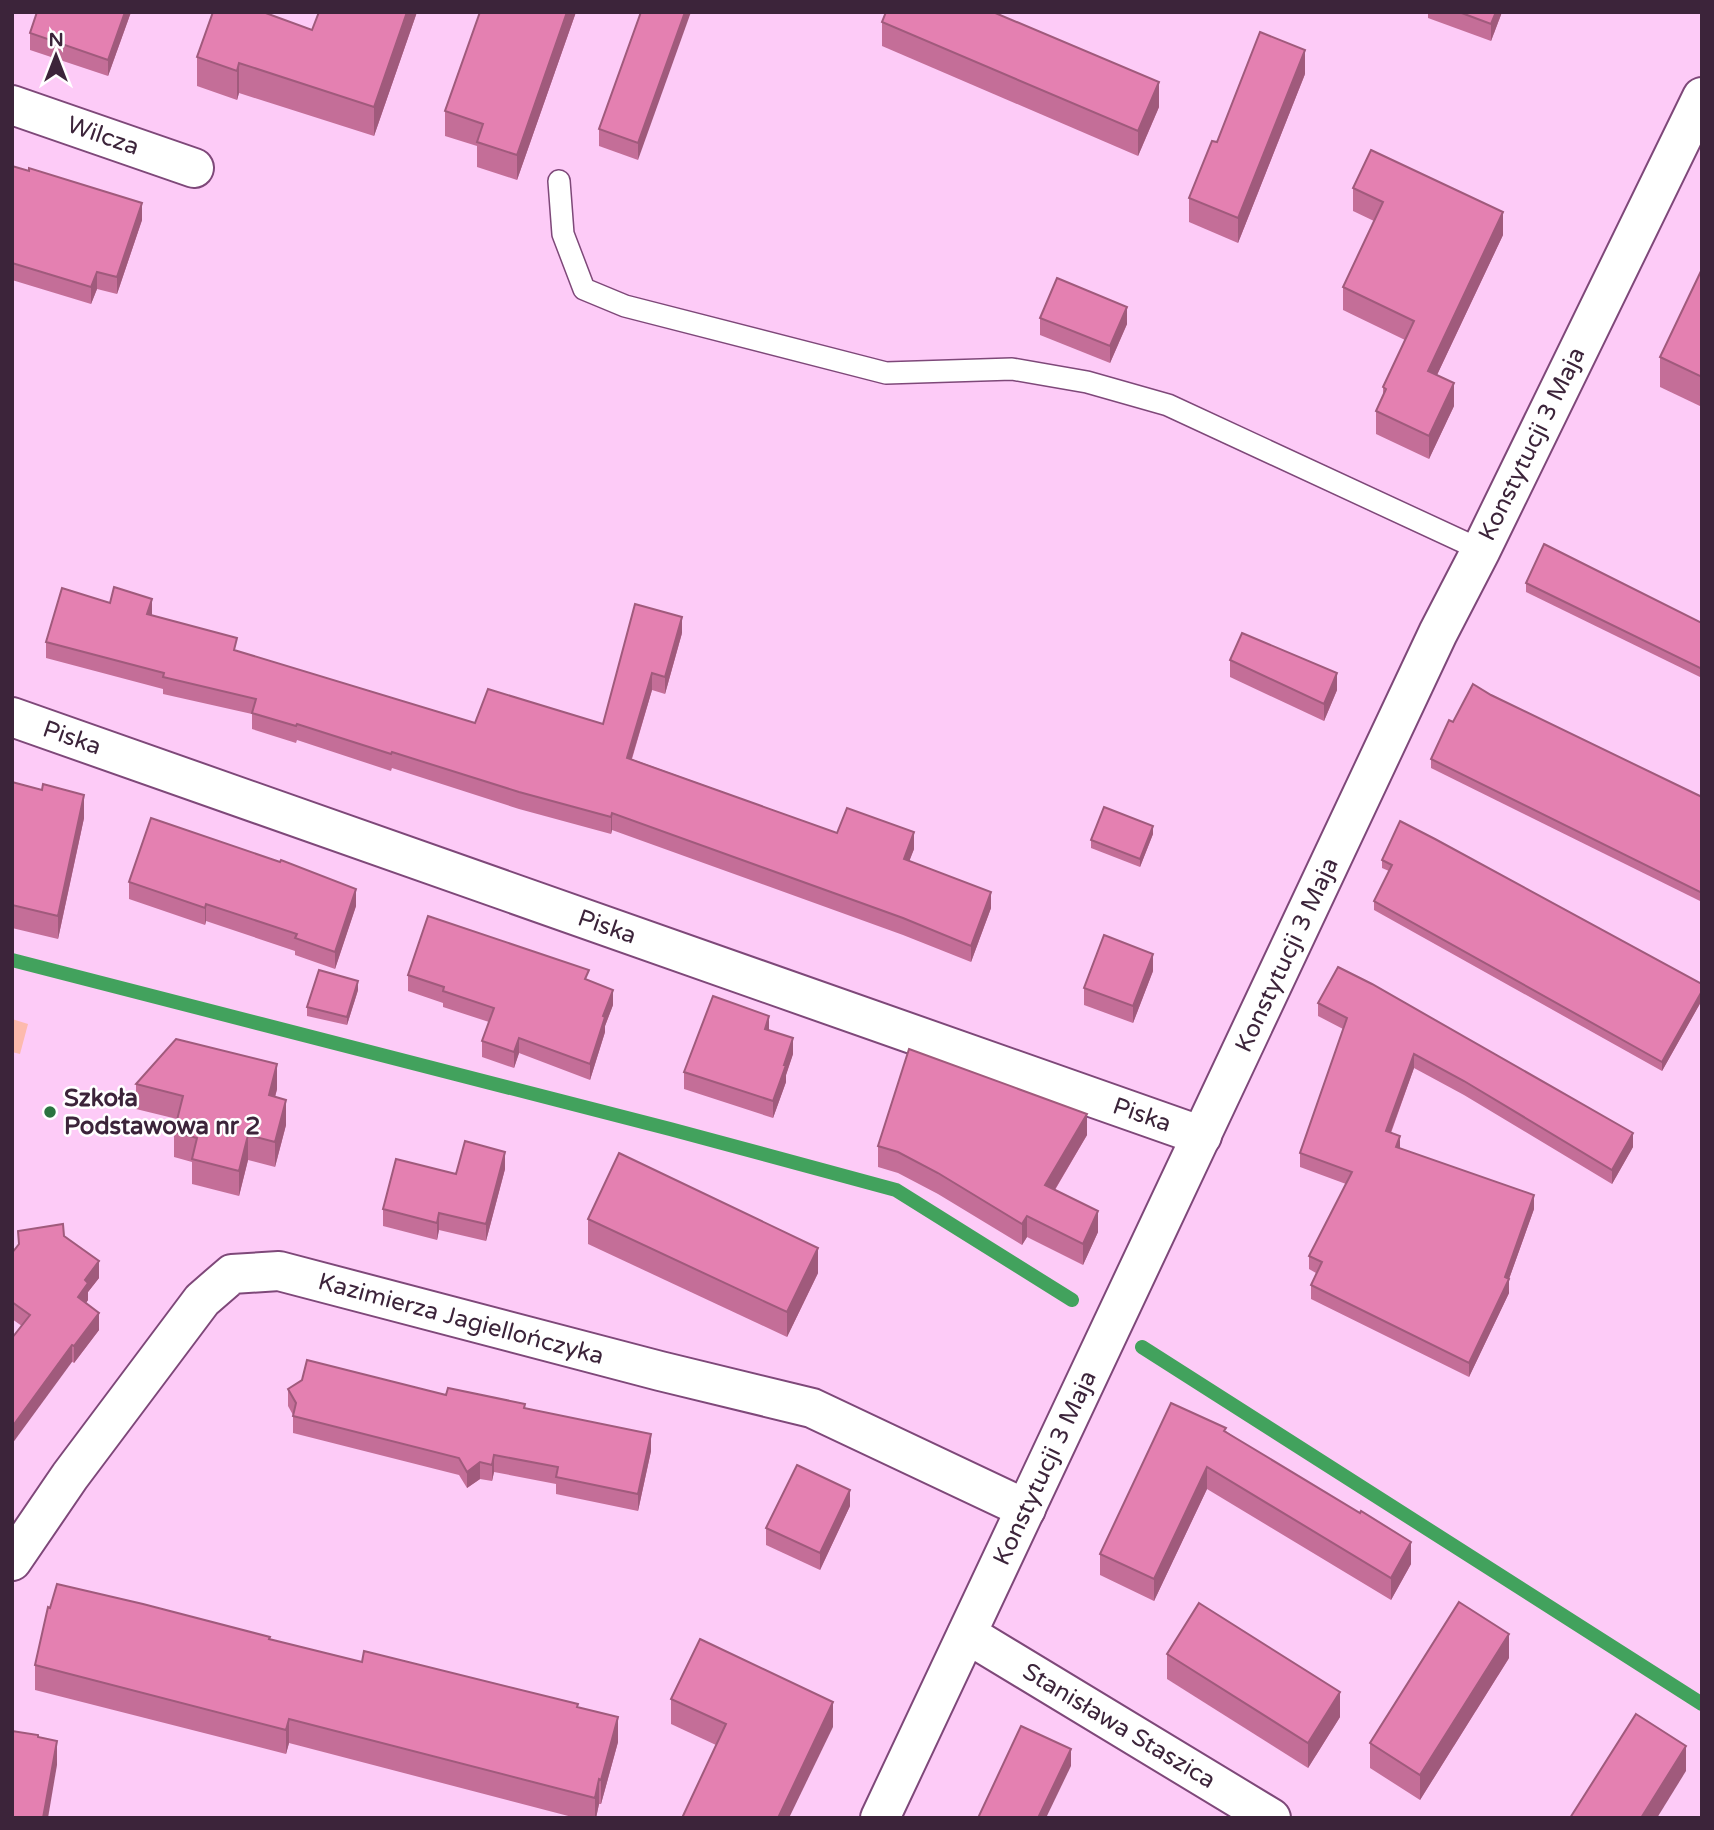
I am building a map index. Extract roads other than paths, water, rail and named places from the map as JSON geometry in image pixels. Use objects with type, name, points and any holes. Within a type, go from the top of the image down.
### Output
[{"type":"street","name":"Konstytucji 3 Maja","points":[[880,1818],[1438,633],[1702,97]]},
{"type":"street","name":"Wilcza","points":[[12,105],[194,168]]},
{"type":"street","name":"Piska","points":[[12,717],[1202,1136]]},
{"type":"street","name":"Kazimierza Jagiellończyka","points":[[12,1561],[70,1476],[202,1300],[232,1274],[279,1271],[812,1408],[1026,1509]]},
{"type":"street","name":"Stanisława Staszica","points":[[967,1634],[1271,1818]]},
{"type":"lane","points":[[558,181],[563,234],[584,289],[625,306],[886,373],[1012,369],[1087,382],[1168,405],[1481,550]]},
{"type":"waterway","points":[[12,960],[670,1129],[896,1190],[1072,1300]]},
{"type":"waterway","points":[[1142,1347],[1702,1704]]},
{"type":"place","name":"Szkoła Podstawowa nr 2","points":[[50,1112]]}]
